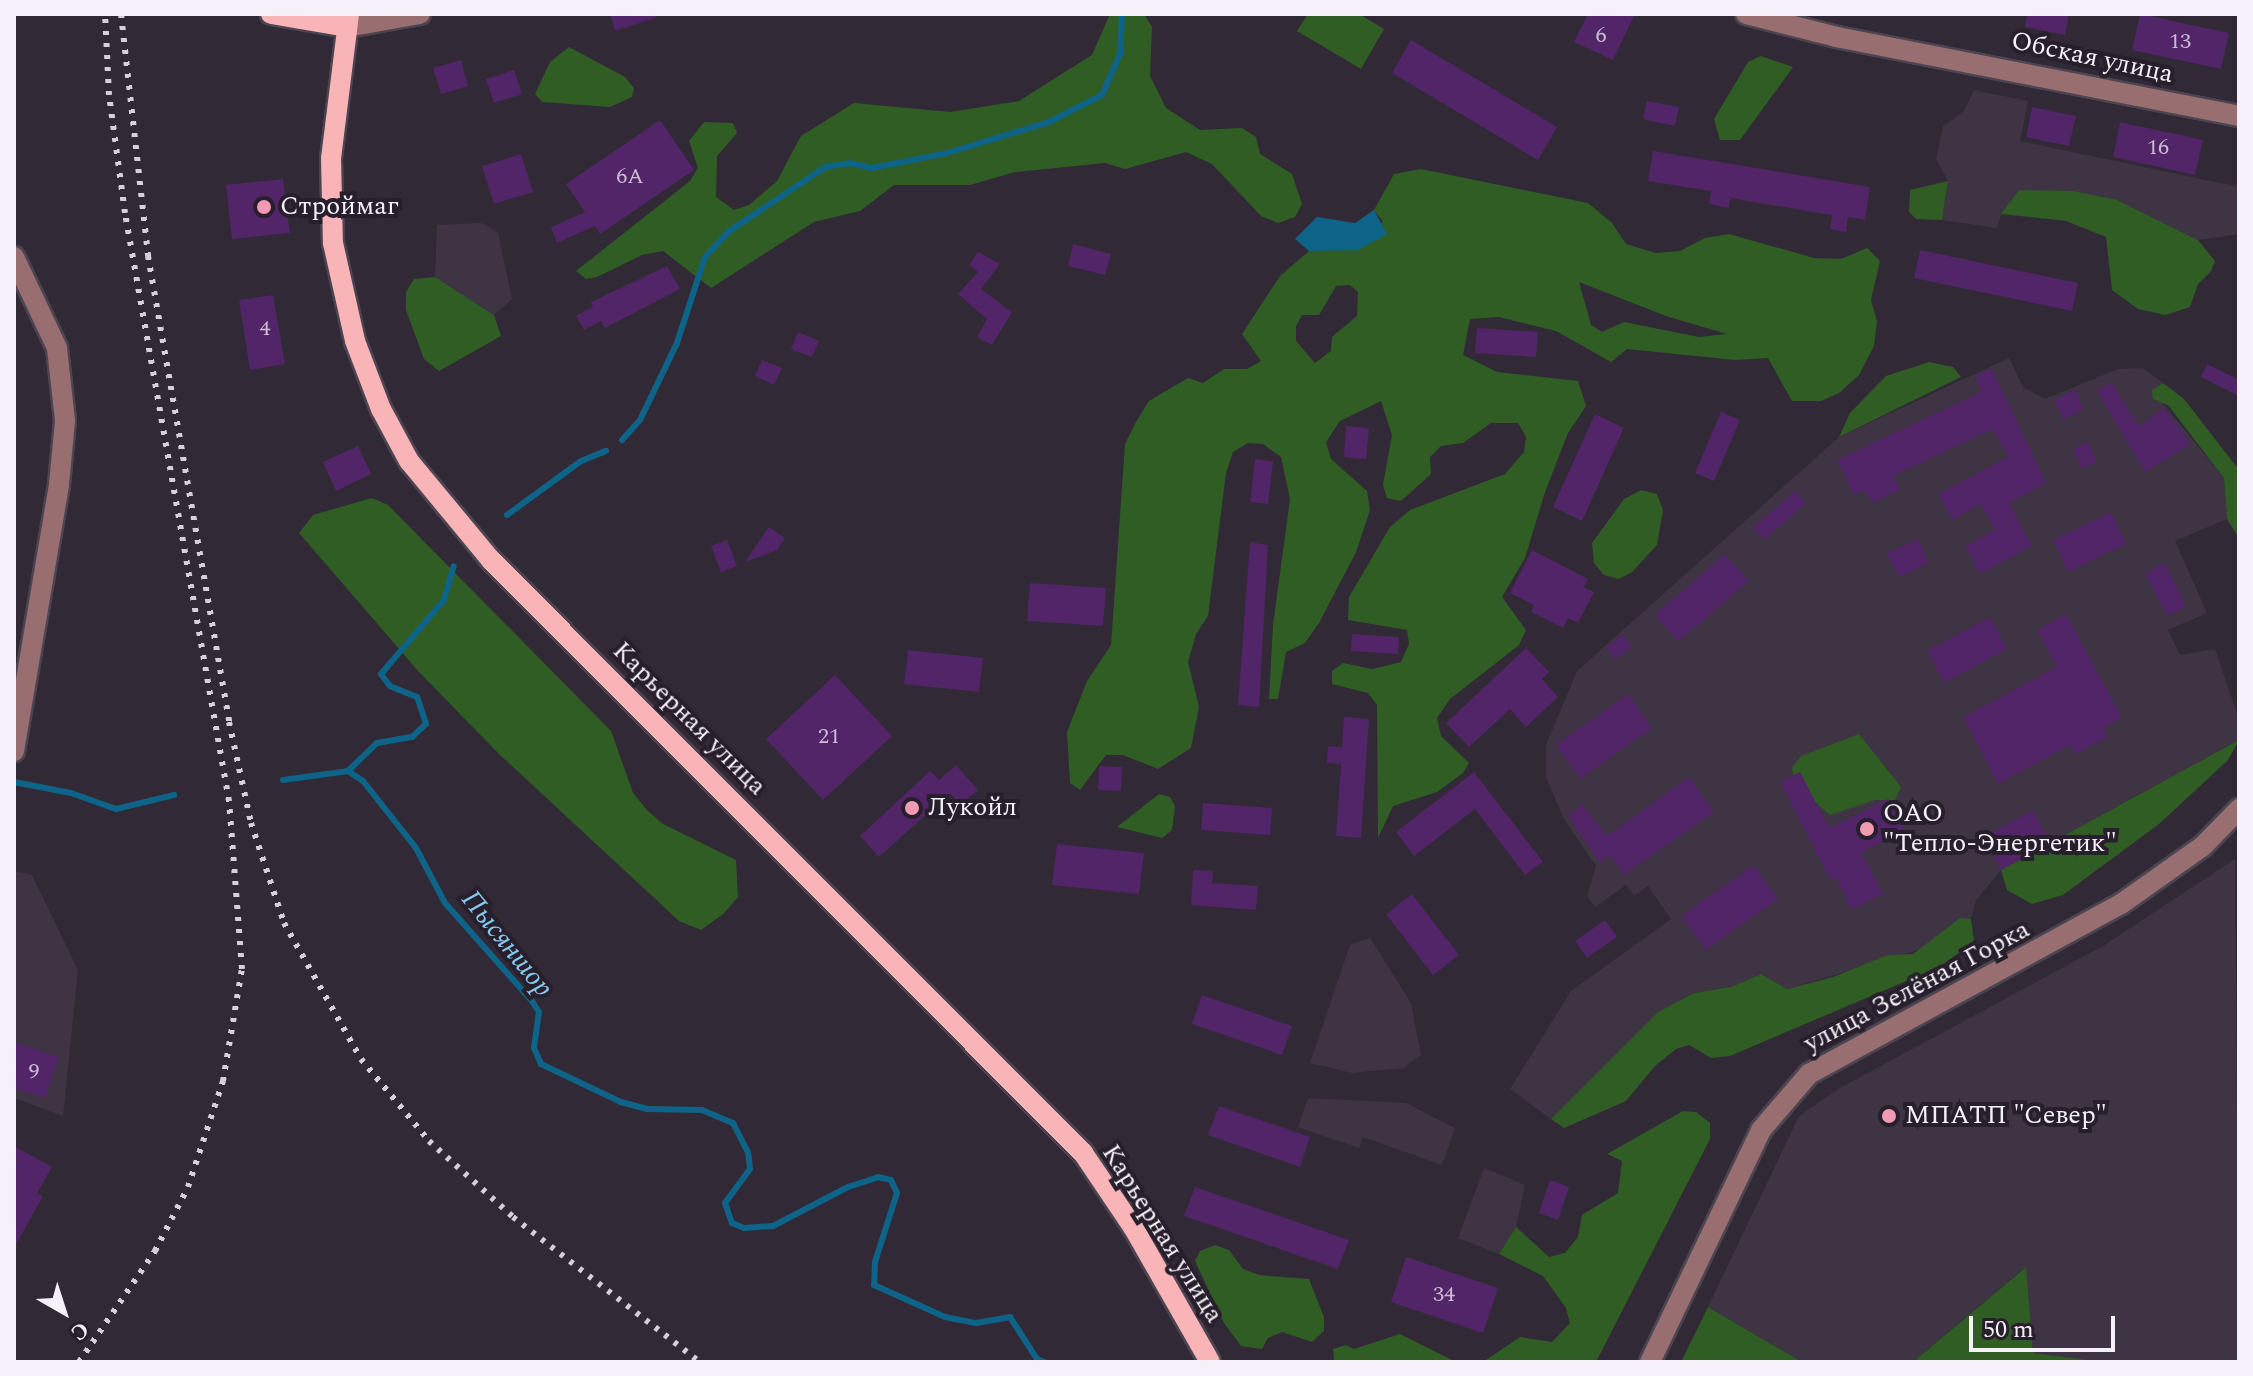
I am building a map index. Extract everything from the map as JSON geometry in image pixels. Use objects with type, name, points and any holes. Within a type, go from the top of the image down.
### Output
[{"type":"main road","points":[[271,14],[348,20]]},
{"type":"main road","name":"Карьерная улица","points":[[348,20],[331,158],[337,273],[371,386],[409,461],[491,560],[1075,1145],[1115,1196],[1210,1362]]},
{"type":"street","points":[[348,20],[420,14]]},
{"type":"street","name":"Обская улица","points":[[1746,14],[1837,37],[2239,116]]},
{"type":"street","points":[[14,751],[65,421],[57,348],[17,272]]},
{"type":"street","name":"улица Зелёная Горка","points":[[1650,1362],[1761,1130],[1809,1074],[2121,904],[2203,846],[2239,809]]},
{"type":"shaded area","points":[[1974,90],[2028,101],[2020,141],[2239,187],[2239,234],[2198,240],[2117,200],[2001,214],[1997,228],[1942,220],[1948,181],[1936,159],[1943,126],[1963,113]]},
{"type":"shaded area","points":[[481,223],[498,232],[512,299],[494,315],[435,277],[437,225]]},
{"type":"shaded area","points":[[2009,358],[2023,387],[2045,399],[2118,369],[2143,368],[2163,383],[2152,390],[2224,478],[2227,519],[2175,541],[2207,613],[2168,630],[2180,655],[2215,649],[2239,719],[2239,740],[2001,870],[1976,900],[1971,919],[1951,924],[1928,947],[1787,989],[1761,974],[1731,987],[1694,993],[1658,1012],[1551,1119],[1510,1089],[1571,991],[1671,919],[1648,886],[1634,896],[1626,885],[1595,907],[1587,896],[1596,866],[1564,819],[1546,777],[1546,745],[1577,671],[1839,437]]},
{"type":"shaded area","points":[[2235,859],[2239,1362],[2099,1362],[2033,1353],[2025,1267],[1913,1362],[1802,1362],[1708,1307],[1799,1116],[1840,1088],[2103,946]]},
{"type":"shaded area","points":[[14,871],[32,875],[78,970],[63,1116],[14,1098]]},
{"type":"shaded area","points":[[1370,938],[1411,1003],[1421,1055],[1403,1068],[1352,1073],[1310,1063],[1350,945]]},
{"type":"shaded area","points":[[1308,1098],[1406,1103],[1455,1128],[1442,1165],[1363,1137],[1359,1148],[1298,1127]]},
{"type":"shaded area","points":[[1484,1168],[1525,1185],[1516,1227],[1499,1254],[1458,1238]]},
{"type":"green space","points":[[1110,14],[1144,14],[1152,27],[1150,76],[1166,108],[1200,130],[1242,128],[1256,137],[1260,154],[1292,174],[1302,204],[1295,217],[1278,223],[1261,216],[1212,164],[1186,152],[1125,169],[1105,163],[1015,172],[970,185],[894,185],[860,211],[814,222],[711,288],[663,251],[642,255],[597,277],[586,279],[576,271],[690,181],[698,168],[689,141],[704,122],[733,123],[737,133],[717,156],[716,197],[734,210],[749,205],[777,181],[801,136],[854,103],[950,112],[1019,101],[1092,55]]},
{"type":"green space","points":[[1308,14],[1359,14],[1384,29],[1361,69],[1297,31]]},
{"type":"green space","points":[[569,47],[625,77],[634,88],[632,97],[610,107],[542,102],[535,94],[550,62]]},
{"type":"green space","points":[[1761,56],[1793,67],[1740,140],[1720,140],[1714,119],[1748,62]]},
{"type":"green space","points":[[1421,169],[1588,203],[1612,223],[1626,244],[1656,253],[1680,251],[1705,238],[1729,234],[1814,258],[1841,259],[1867,248],[1880,261],[1871,300],[1877,321],[1874,346],[1859,375],[1839,393],[1821,401],[1792,401],[1768,358],[1735,360],[1627,349],[1611,362],[1556,331],[1499,317],[1470,319],[1463,355],[1497,372],[1578,381],[1586,406],[1568,433],[1545,492],[1525,558],[1502,597],[1526,630],[1519,645],[1450,699],[1437,718],[1441,736],[1469,763],[1463,773],[1437,792],[1393,806],[1378,838],[1377,705],[1368,693],[1332,684],[1332,671],[1343,663],[1372,669],[1401,662],[1409,644],[1407,630],[1348,620],[1349,597],[1390,527],[1410,510],[1505,474],[1524,452],[1526,437],[1518,423],[1491,423],[1463,443],[1441,446],[1430,457],[1431,474],[1401,501],[1387,498],[1383,485],[1392,435],[1381,401],[1340,421],[1326,442],[1331,459],[1367,491],[1370,510],[1356,552],[1319,623],[1305,643],[1286,652],[1278,699],[1269,699],[1273,625],[1290,499],[1281,457],[1263,444],[1248,443],[1233,452],[1226,473],[1208,616],[1196,634],[1188,662],[1199,707],[1191,748],[1158,769],[1123,755],[1106,755],[1080,790],[1070,783],[1067,732],[1087,681],[1111,645],[1125,444],[1136,422],[1149,401],[1188,378],[1203,383],[1224,369],[1247,369],[1261,361],[1242,334],[1280,276],[1309,251],[1383,222],[1374,210],[1394,174]],"holes":[[[1579,282],[1666,316],[1727,334],[1699,337],[1624,322],[1602,332],[1591,325]],[[1350,285],[1358,292],[1357,316],[1332,337],[1331,351],[1315,363],[1296,341],[1296,326],[1302,315],[1319,315],[1336,286]]]},
{"type":"green space","points":[[1948,181],[1942,220],[1916,219],[1909,212],[1910,190]]},
{"type":"green space","points":[[2019,190],[2073,191],[2117,200],[2198,240],[2215,261],[2211,271],[2198,284],[2190,307],[2165,315],[2138,309],[2112,290],[2106,237],[2066,221],[2001,214]]},
{"type":"green space","points":[[435,277],[494,315],[501,336],[439,371],[424,359],[406,310],[406,292],[414,279]]},
{"type":"green space","points":[[1929,362],[1953,367],[1961,377],[1839,437],[1850,413],[1886,376]]},
{"type":"green space","points":[[2163,383],[2184,399],[2239,470],[2239,538],[2227,519],[2224,478],[2168,405],[2153,399],[2152,390]]},
{"type":"green space","points":[[1641,490],[1657,494],[1663,510],[1657,545],[1632,572],[1619,579],[1604,575],[1594,563],[1592,543],[1624,499]]},
{"type":"green space","points":[[372,498],[388,505],[611,731],[633,793],[647,810],[663,824],[736,860],[738,897],[723,914],[701,930],[679,921],[499,754],[419,672],[299,533],[313,515]]},
{"type":"green space","points":[[1859,734],[1901,787],[1895,800],[1875,800],[1830,815],[1795,784],[1792,768],[1801,756]]},
{"type":"green space","points":[[2239,740],[2228,760],[2159,824],[2063,895],[2032,904],[2007,890],[2001,870]]},
{"type":"green space","points":[[1159,794],[1170,797],[1175,806],[1172,830],[1162,838],[1117,827]]},
{"type":"green space","points":[[1960,918],[1971,919],[1974,942],[1939,967],[1730,1056],[1711,1058],[1689,1045],[1676,1049],[1655,1066],[1626,1101],[1564,1128],[1551,1119],[1658,1012],[1694,993],[1731,987],[1761,974],[1787,989],[1833,977],[1888,955],[1913,954]]},
{"type":"green space","points":[[1683,1111],[1696,1112],[1710,1123],[1710,1139],[1596,1362],[1483,1362],[1520,1337],[1552,1342],[1570,1323],[1566,1308],[1543,1276],[1499,1254],[1516,1227],[1549,1257],[1565,1253],[1578,1237],[1582,1215],[1618,1193],[1622,1161],[1607,1154]]},
{"type":"green space","points":[[1215,1245],[1229,1250],[1243,1269],[1259,1275],[1309,1279],[1324,1317],[1324,1331],[1312,1342],[1282,1332],[1268,1338],[1262,1349],[1241,1346],[1224,1323],[1195,1261],[1200,1251]]},
{"type":"green space","points":[[2026,1267],[2033,1353],[2104,1362],[1913,1362]]},
{"type":"green space","points":[[1708,1307],[1802,1362],[1681,1362]]},
{"type":"green space","points":[[1400,1334],[1456,1362],[1334,1360],[1333,1349],[1346,1345],[1354,1349]]},
{"type":"water","points":[[1374,210],[1387,234],[1358,250],[1309,251],[1295,239],[1317,217],[1355,223]]},
{"type":"building","points":[[610,14],[656,14],[657,17],[615,31]]},
{"type":"building","points":[[1588,14],[1635,14],[1613,60],[1574,42]]},
{"type":"building","points":[[2027,14],[2069,14],[2065,35],[2025,27]]},
{"type":"building","points":[[2140,14],[2229,33],[2221,69],[2132,50]]},
{"type":"building","points":[[1411,40],[1557,127],[1538,160],[1392,73]]},
{"type":"building","points":[[461,60],[468,86],[441,94],[433,68]]},
{"type":"building","points":[[514,70],[522,94],[494,103],[486,79]]},
{"type":"building","points":[[1647,101],[1679,107],[1675,126],[1643,119]]},
{"type":"building","points":[[2032,107],[2076,116],[2069,146],[2026,137]]},
{"type":"building","points":[[660,120],[694,170],[600,234],[595,226],[557,243],[551,227],[585,212],[566,184]]},
{"type":"building","points":[[2120,122],[2203,140],[2195,175],[2113,157]]},
{"type":"building","points":[[1653,151],[1870,187],[1865,220],[1848,217],[1846,232],[1830,229],[1832,215],[1730,198],[1729,208],[1709,204],[1711,191],[1648,181]]},
{"type":"building","points":[[521,154],[533,192],[494,204],[482,166]]},
{"type":"building","points":[[283,179],[290,233],[232,239],[226,185]]},
{"type":"building","points":[[1073,244],[1111,254],[1105,275],[1068,266]]},
{"type":"building","points":[[1920,250],[2078,283],[2072,311],[1914,278]]},
{"type":"building","points":[[978,252],[1000,264],[981,289],[1012,312],[992,345],[977,337],[987,319],[958,294],[978,272],[969,265]]},
{"type":"building","points":[[667,266],[680,289],[605,328],[601,321],[584,330],[576,316],[593,307],[591,302]]},
{"type":"building","points":[[273,295],[285,364],[250,370],[239,300]]},
{"type":"building","points":[[1477,328],[1538,332],[1536,357],[1475,353]]},
{"type":"building","points":[[798,332],[819,341],[812,357],[791,349]]},
{"type":"building","points":[[762,360],[782,368],[774,385],[755,376]]},
{"type":"building","points":[[2207,364],[2239,380],[2239,396],[2201,377]]},
{"type":"building","points":[[1992,369],[2046,483],[2009,503],[2032,546],[1980,574],[1965,546],[1995,530],[1981,504],[1952,520],[1938,494],[2008,457],[1993,429],[1893,476],[1900,490],[1872,503],[1865,490],[1854,495],[1837,460],[1981,392],[1975,375]]},
{"type":"building","points":[[2111,382],[2139,426],[2164,408],[2191,444],[2145,472],[2097,391]]},
{"type":"building","points":[[2075,390],[2084,409],[2063,420],[2054,400]]},
{"type":"building","points":[[1721,412],[1740,420],[1714,481],[1695,473]]},
{"type":"building","points":[[1595,414],[1624,428],[1582,521],[1553,507]]},
{"type":"building","points":[[1346,426],[1369,428],[1366,459],[1344,457]]},
{"type":"building","points":[[2088,442],[2097,462],[2082,469],[2073,449]]},
{"type":"building","points":[[358,446],[371,474],[336,491],[323,462]]},
{"type":"building","points":[[1255,459],[1273,461],[1268,504],[1250,502]]},
{"type":"building","points":[[1795,491],[1806,503],[1764,540],[1753,528]]},
{"type":"building","points":[[2111,512],[2126,544],[2068,572],[2053,540]]},
{"type":"building","points":[[769,527],[785,538],[777,550],[745,562]]},
{"type":"building","points":[[1918,539],[1929,563],[1899,577],[1887,553]]},
{"type":"building","points":[[727,540],[737,566],[721,572],[711,546]]},
{"type":"building","points":[[1250,542],[1268,545],[1259,707],[1238,705]]},
{"type":"building","points":[[1532,550],[1588,579],[1584,587],[1594,592],[1578,623],[1568,618],[1563,628],[1531,612],[1534,605],[1510,593]]},
{"type":"building","points":[[1725,554],[1749,581],[1678,642],[1655,615]]},
{"type":"building","points":[[2165,563],[2186,607],[2167,616],[2145,573]]},
{"type":"building","points":[[1030,583],[1106,588],[1103,626],[1027,621]]},
{"type":"building","points":[[2066,614],[2122,718],[2103,728],[2108,737],[2075,754],[2070,745],[1998,784],[1963,717],[2057,667],[2037,630]]},
{"type":"building","points":[[1990,617],[2007,649],[1944,683],[1927,651]]},
{"type":"building","points":[[1352,634],[1399,637],[1398,654],[1351,651]]},
{"type":"building","points":[[1623,634],[1632,647],[1615,660],[1606,647]]},
{"type":"building","points":[[1526,648],[1549,672],[1542,679],[1558,697],[1526,727],[1510,709],[1469,747],[1446,723]]},
{"type":"building","points":[[908,650],[983,658],[979,692],[904,684]]},
{"type":"building","points":[[835,675],[892,736],[823,800],[766,739]]},
{"type":"building","points":[[1628,694],[1652,728],[1580,779],[1556,745]]},
{"type":"building","points":[[1344,717],[1369,719],[1361,838],[1336,836],[1341,764],[1327,763],[1328,746],[1342,747]]},
{"type":"building","points":[[956,765],[978,790],[960,805],[950,793],[879,857],[860,836],[930,771],[939,780]]},
{"type":"building","points":[[1099,766],[1122,767],[1121,791],[1098,790]]},
{"type":"building","points":[[1474,772],[1543,862],[1525,875],[1475,809],[1414,856],[1396,832]]},
{"type":"building","points":[[1800,772],[1829,828],[1888,799],[1904,831],[1861,852],[1883,894],[1852,910],[1836,878],[1831,881],[1780,782]]},
{"type":"building","points":[[1689,777],[1714,812],[1624,875],[1610,855],[1600,863],[1568,816],[1582,804],[1607,836]]},
{"type":"building","points":[[1203,803],[1272,808],[1270,835],[1201,830]]},
{"type":"building","points":[[2033,810],[2050,843],[2001,870],[1984,837]]},
{"type":"building","points":[[1057,844],[1144,853],[1139,894],[1052,885]]},
{"type":"building","points":[[1754,865],[1778,899],[1706,950],[1681,916]]},
{"type":"building","points":[[1193,870],[1213,871],[1212,883],[1258,886],[1256,910],[1191,905]]},
{"type":"building","points":[[1412,894],[1459,955],[1433,975],[1386,914]]},
{"type":"building","points":[[1605,920],[1617,937],[1587,958],[1575,941]]},
{"type":"building","points":[[1202,995],[1292,1026],[1282,1055],[1192,1024]]},
{"type":"building","points":[[14,1042],[59,1057],[45,1098],[14,1088]]},
{"type":"building","points":[[1219,1106],[1310,1137],[1300,1167],[1208,1135]]},
{"type":"building","points":[[14,1146],[52,1167],[37,1193],[43,1196],[14,1248]]},
{"type":"building","points":[[1550,1180],[1569,1187],[1558,1220],[1539,1213]]},
{"type":"building","points":[[1195,1187],[1349,1240],[1338,1269],[1184,1216]]},
{"type":"building","points":[[1406,1257],[1498,1288],[1483,1333],[1391,1302]]},
{"type":"waterway","points":[[622,440],[640,420],[677,343],[705,257],[728,232],[825,167],[849,163],[872,168],[947,153],[1049,122],[1102,95],[1120,54],[1122,14]]},
{"type":"waterway","points":[[507,515],[581,461],[606,451]]},
{"type":"waterway","points":[[348,771],[377,743],[412,737],[426,724],[417,697],[390,686],[381,674],[444,600],[454,566]]},
{"type":"waterway","name":"Пысяншор","points":[[283,780],[348,771],[363,781],[416,848],[445,903],[539,1012],[534,1048],[541,1064],[621,1102],[647,1109],[702,1110],[733,1123],[748,1152],[750,1169],[725,1203],[732,1223],[744,1228],[773,1226],[848,1187],[878,1177],[891,1180],[897,1193],[875,1262],[874,1285],[945,1317],[976,1323],[1010,1317],[1037,1359],[1044,1362]]},
{"type":"waterway","name":"Пысяншор","points":[[14,782],[71,793],[116,809],[174,795]]},
{"type":"railway","points":[[79,1362],[155,1251],[188,1187],[223,1081],[242,969],[229,801],[125,213],[109,95],[105,14]]},
{"type":"railway","points":[[121,14],[148,256],[229,722],[251,823],[284,923],[361,1059],[429,1141],[513,1217],[700,1362]]},
{"type":"place","name":"Строймаг","points":[[264,207]]},
{"type":"place","name":"Лукойл","points":[[912,808]]},
{"type":"place","name":"ОАО \"Тепло-Энергетик\"","points":[[1867,829]]},
{"type":"place","name":"МПАТП \"Север\"","points":[[1889,1116]]}]
